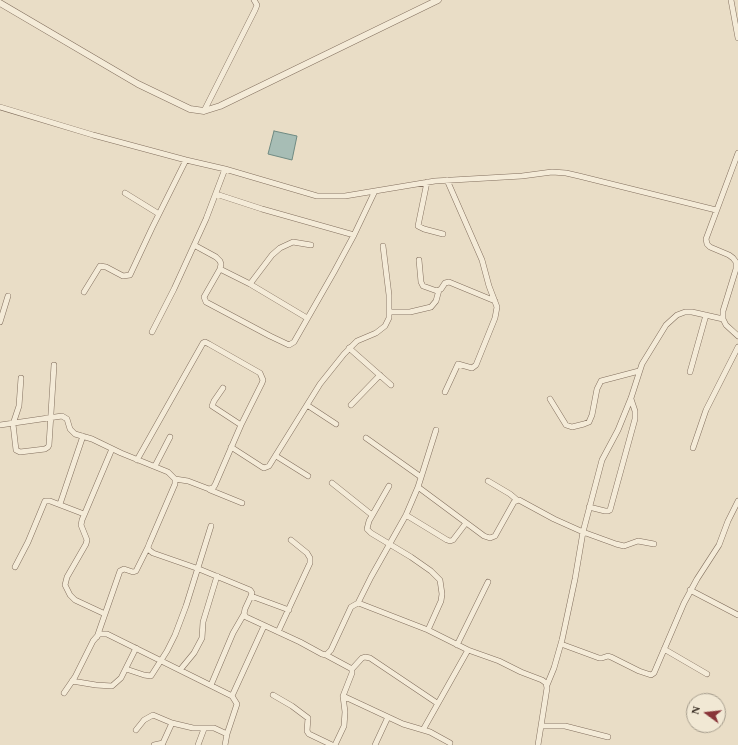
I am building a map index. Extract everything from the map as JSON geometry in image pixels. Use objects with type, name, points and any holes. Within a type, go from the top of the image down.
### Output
[{"type":"street","points":[[204,111],[255,10],[257,5],[254,0]]},
{"type":"street","points":[[0,3],[138,84],[190,109],[204,111],[220,106],[438,0]]},
{"type":"street","points":[[731,0],[738,38]]},
{"type":"street","points":[[0,107],[92,135],[225,169],[317,196],[345,196],[427,182],[522,176],[552,172],[566,173],[716,210]]},
{"type":"street","points":[[738,153],[706,239],[707,244],[734,258],[736,262],[736,269],[723,311],[723,319],[726,325],[738,336]]},
{"type":"street","points":[[84,292],[100,266],[106,267],[123,276],[130,275],[186,160]]},
{"type":"street","points":[[152,332],[194,245],[225,169]]},
{"type":"street","points":[[445,392],[458,364],[472,368],[476,365],[497,312],[482,260],[447,180]]},
{"type":"street","points":[[427,182],[418,226],[424,230],[443,234]]},
{"type":"street","points":[[194,245],[216,257],[220,261],[220,269],[204,297],[206,302],[289,345],[294,342],[354,235],[375,191]]},
{"type":"street","points":[[125,193],[159,214]]},
{"type":"street","points":[[216,194],[262,209],[354,235]]},
{"type":"street","points":[[250,284],[272,255],[280,248],[293,242],[311,246]]},
{"type":"street","points":[[231,447],[264,468],[269,466],[324,379],[357,341],[380,330],[388,322],[389,295],[383,246]]},
{"type":"street","points":[[419,260],[422,284],[430,289],[439,290]]},
{"type":"street","points":[[220,269],[250,284],[307,318]]},
{"type":"street","points":[[389,312],[410,312],[430,307],[436,301],[439,290],[445,283],[449,282],[495,301]]},
{"type":"street","points":[[0,322],[8,296]]},
{"type":"street","points":[[539,745],[547,685],[561,644],[589,507],[602,460],[618,430],[631,398],[639,371],[652,347],[671,319],[677,315],[685,312],[723,319]]},
{"type":"street","points":[[690,372],[706,315]]},
{"type":"street","points":[[137,460],[201,346],[205,342],[258,372],[262,376],[262,383],[240,425],[215,485],[213,488],[209,489]]},
{"type":"street","points":[[693,448],[704,414],[738,346]]},
{"type":"street","points":[[350,348],[391,386]]},
{"type":"street","points":[[21,378],[18,406],[13,424],[16,450],[20,452],[45,449],[49,444],[54,365]]},
{"type":"street","points":[[550,399],[566,425],[572,427],[584,424],[589,422],[592,415],[597,389],[601,381],[639,371]]},
{"type":"street","points":[[351,405],[380,375]]},
{"type":"street","points":[[223,388],[212,406],[240,425]]},
{"type":"street","points":[[589,507],[604,511],[610,510],[635,419],[631,398]]},
{"type":"street","points":[[308,405],[336,424]]},
{"type":"street","points":[[0,425],[58,416],[65,417],[72,432],[96,441],[137,460],[155,466],[168,472],[175,479],[188,481],[242,503]]},
{"type":"street","points":[[326,655],[331,650],[351,607],[358,603],[371,576],[406,515],[418,487],[436,430]]},
{"type":"street","points":[[60,504],[83,436]]},
{"type":"street","points":[[155,466],[170,437]]},
{"type":"street","points":[[366,438],[421,477]]},
{"type":"street","points":[[104,614],[75,600],[65,585],[67,577],[86,544],[87,540],[81,525],[84,514],[112,449]]},
{"type":"street","points":[[276,456],[308,476]]},
{"type":"street","points":[[64,693],[97,636],[120,571],[124,569],[133,572],[136,571],[170,498],[175,484],[175,479]]},
{"type":"street","points":[[488,481],[517,500],[583,532],[624,546],[638,541],[654,544]]},
{"type":"street","points":[[332,483],[372,515]]},
{"type":"street","points":[[389,486],[372,515],[367,529],[431,571],[440,580],[442,594],[441,601],[428,630]]},
{"type":"street","points":[[418,487],[484,536],[490,538],[492,538],[517,500]]},
{"type":"street","points":[[15,567],[28,542],[45,501],[60,504],[84,514]]},
{"type":"street","points":[[561,644],[599,658],[611,656],[649,675],[654,673],[690,590],[719,546],[728,521],[738,501]]},
{"type":"street","points":[[406,515],[450,541],[453,540],[466,523]]},
{"type":"street","points":[[126,669],[151,676],[154,673],[175,635],[199,569],[211,526]]},
{"type":"street","points":[[278,632],[310,563],[310,558],[307,554],[291,540]]},
{"type":"street","points":[[148,547],[153,553],[217,576],[246,588],[252,593],[244,614],[233,633],[211,685]]},
{"type":"street","points":[[180,670],[194,653],[202,638],[203,622],[217,576]]},
{"type":"street","points":[[457,645],[488,582]]},
{"type":"street","points":[[690,590],[738,615]]},
{"type":"street","points":[[251,596],[289,610]]},
{"type":"street","points":[[358,603],[428,630],[468,650],[542,680],[547,685]]},
{"type":"street","points":[[244,614],[251,620],[326,655],[352,669]]},
{"type":"street","points":[[232,696],[264,626]]},
{"type":"street","points":[[97,636],[99,634],[107,634],[232,696],[238,704],[227,734],[225,745]]},
{"type":"street","points":[[72,681],[112,686],[126,669],[136,648]]},
{"type":"street","points":[[664,649],[707,674]]},
{"type":"street","points":[[423,730],[468,650]]},
{"type":"street","points":[[335,745],[344,726],[345,720],[343,696],[352,673],[352,669],[362,658],[370,658],[437,703]]},
{"type":"street","points":[[273,695],[292,706],[308,718],[308,734],[332,745]]},
{"type":"street","points":[[343,696],[403,724],[430,732],[450,743]]},
{"type":"street","points":[[136,730],[144,720],[152,715],[172,723],[193,728],[214,728],[227,734]]},
{"type":"street","points":[[375,745],[388,717]]},
{"type":"street","points":[[154,745],[163,744],[172,723]]},
{"type":"street","points":[[541,726],[565,726],[608,737]]},
{"type":"street","points":[[198,745],[204,729]]},
{"type":"water","points":[[274,131],[297,136],[292,160],[268,154]]}]
